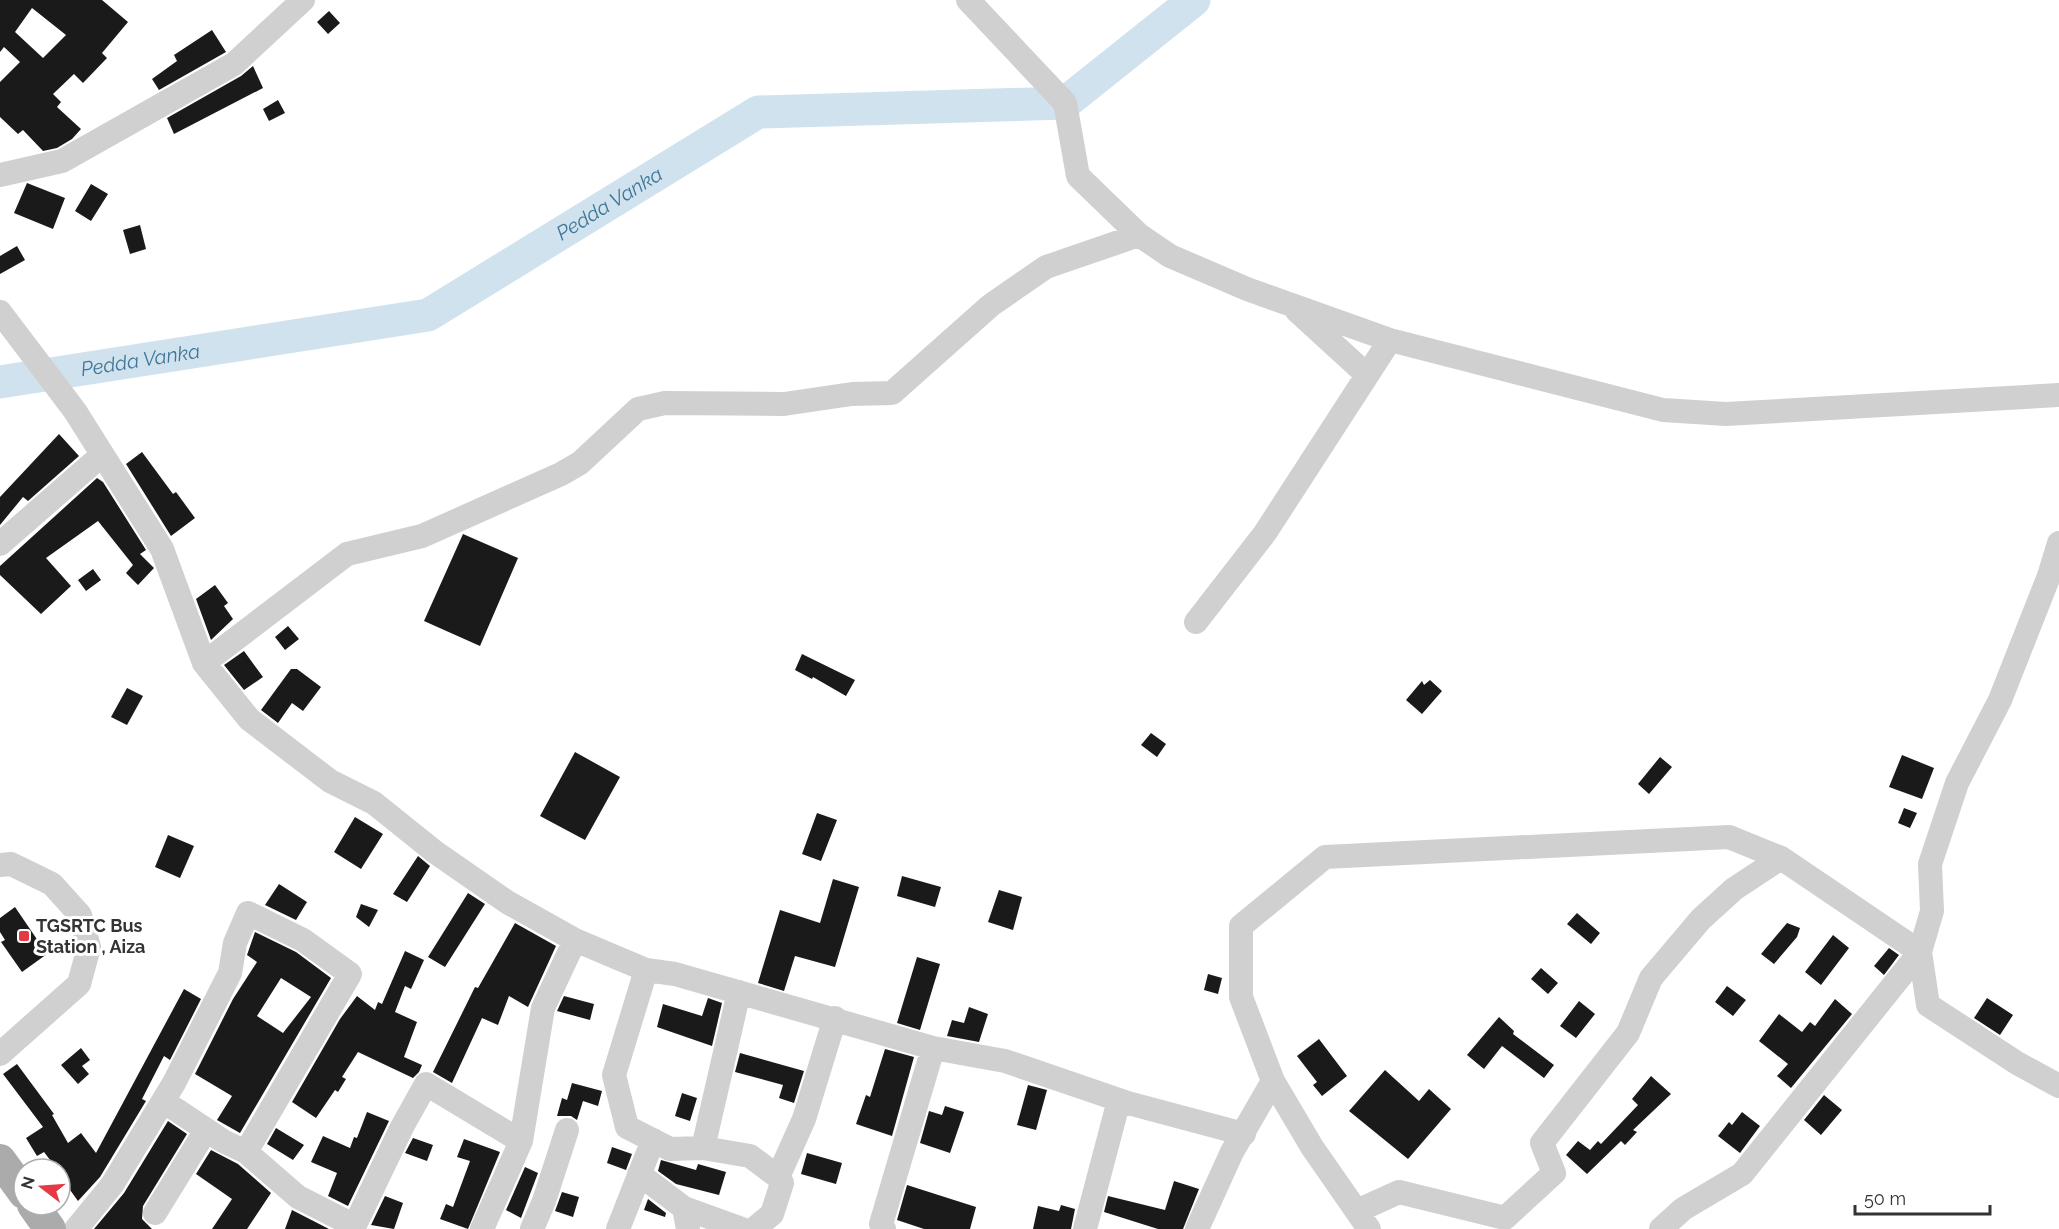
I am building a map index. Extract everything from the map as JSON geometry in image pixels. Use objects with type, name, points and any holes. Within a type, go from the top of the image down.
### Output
[{"type":"street","points":[[0,175],[62,161],[234,64],[303,0]]},
{"type":"street","points":[[968,0],[1065,103],[1078,176],[1139,235],[1170,256],[1247,289],[1390,340],[1663,410],[1726,414],[2059,395]]},
{"type":"street","points":[[204,663],[347,554],[422,536],[561,474],[580,463],[638,410],[665,403],[784,404],[852,394],[892,393],[991,305],[1046,267],[1139,235]]},
{"type":"street","points":[[1286,302],[1367,375]]},
{"type":"street","points":[[0,312],[75,411],[162,549],[204,663],[249,719],[330,781],[375,803],[435,852],[489,890],[574,940],[646,970],[675,974],[835,1018],[933,1048],[1005,1060],[1119,1100],[1244,1134]]},
{"type":"street","points":[[1196,622],[1265,533],[1390,340]]},
{"type":"street","points":[[0,544],[102,455]]},
{"type":"street","points":[[1661,1229],[1683,1209],[1742,1174],[1920,952],[1932,911],[1930,864],[1956,783],[2000,700],[2049,576],[2059,543]]},
{"type":"street","points":[[1780,858],[1734,889],[1701,919],[1652,978],[1628,1033],[1542,1143],[1554,1173],[1505,1218],[1399,1192],[1363,1220],[1312,1148],[1273,1081],[1241,997],[1241,926],[1325,857],[1729,837],[1780,858],[1920,952],[1928,1005]]},
{"type":"street","points":[[0,865],[11,864],[52,884],[80,915],[89,947],[79,984],[0,1054]]},
{"type":"street","points":[[76,1229],[112,1185],[163,1101],[230,973],[235,943],[248,913],[303,940],[350,974],[246,1152]]},
{"type":"street","points":[[482,1229],[521,1141],[543,1008],[574,940]]},
{"type":"street","points":[[646,970],[614,1075],[627,1127],[670,1149],[703,1148],[750,1156],[778,1177],[782,1183],[772,1214],[754,1229]]},
{"type":"street","points":[[1889,990],[1928,1005],[2059,1086]]},
{"type":"street","points":[[703,1148],[739,992]]},
{"type":"street","points":[[778,1177],[804,1119],[835,1018]]},
{"type":"street","points":[[884,1229],[881,1224],[888,1195],[933,1048]]},
{"type":"street","points":[[1197,1229],[1232,1152],[1273,1081]]},
{"type":"street","points":[[163,1101],[206,1130],[246,1152],[298,1197],[354,1227],[426,1084],[521,1141]]},
{"type":"street","points":[[1085,1229],[1119,1100]]},
{"type":"street","points":[[155,1213],[206,1130]]},
{"type":"street","points":[[531,1229],[544,1201],[567,1130]]},
{"type":"street","points":[[618,1229],[653,1140]]},
{"type":"street","points":[[639,1174],[686,1219],[742,1229]]},
{"type":"building","points":[[0,0],[102,0],[128,22],[102,53],[107,58],[83,83],[74,74],[53,94],[61,102],[57,107],[81,129],[72,139],[57,148],[43,151],[23,130],[18,134],[0,117],[0,82],[20,62],[4,47],[0,52]],"holes":[[[32,8],[66,35],[43,58],[15,32]]]},
{"type":"building","points":[[329,11],[340,23],[328,34],[317,22]]},
{"type":"building","points":[[212,30],[226,52],[159,90],[152,79],[177,61],[174,55]]},
{"type":"building","points":[[253,66],[263,88],[174,134],[167,118],[241,76]]},
{"type":"building","points":[[278,100],[285,113],[269,121],[263,109]]},
{"type":"building","points":[[27,183],[65,198],[53,229],[14,213]]},
{"type":"building","points":[[91,184],[108,194],[91,221],[75,211]]},
{"type":"building","points":[[140,225],[146,249],[130,254],[123,230]]},
{"type":"building","points":[[17,246],[25,260],[0,274],[0,256]]},
{"type":"building","points":[[59,434],[79,456],[28,501],[23,497],[0,525],[0,497]]},
{"type":"building","points":[[142,452],[173,494],[176,492],[195,518],[171,536],[126,464]]},
{"type":"building","points":[[97,478],[103,482],[146,550],[140,554],[154,568],[138,585],[126,573],[133,565],[98,521],[46,558],[71,586],[41,614],[0,575],[0,566]]},
{"type":"building","points":[[463,534],[518,558],[480,646],[424,621]]},
{"type":"building","points":[[93,569],[101,580],[86,591],[78,580]]},
{"type":"building","points":[[215,585],[228,603],[224,606],[233,619],[211,640],[196,599]]},
{"type":"building","points":[[288,626],[299,639],[285,650],[275,637]]},
{"type":"building","points":[[244,651],[263,677],[244,690],[224,665]]},
{"type":"building","points":[[802,654],[855,680],[846,696],[813,677],[812,679],[795,670]]},
{"type":"building","points":[[291,669],[297,669],[321,687],[303,711],[292,703],[278,723],[261,710]]},
{"type":"building","points":[[1430,680],[1442,691],[1422,714],[1406,700],[1422,681],[1424,685]]},
{"type":"building","points":[[127,688],[143,696],[127,725],[111,717]]},
{"type":"building","points":[[1151,733],[1166,744],[1157,757],[1141,745]]},
{"type":"building","points":[[575,752],[620,777],[585,840],[540,816]]},
{"type":"building","points":[[1902,755],[1934,768],[1922,799],[1889,787]]},
{"type":"building","points":[[1660,757],[1672,767],[1649,794],[1638,784]]},
{"type":"building","points":[[1904,808],[1917,813],[1910,828],[1898,823]]},
{"type":"building","points":[[817,813],[837,820],[821,861],[802,854]]},
{"type":"building","points":[[355,817],[383,834],[361,869],[334,852]]},
{"type":"building","points":[[168,835],[194,846],[180,878],[155,867]]},
{"type":"building","points":[[418,856],[430,866],[407,902],[393,894]]},
{"type":"building","points":[[902,876],[941,887],[935,907],[897,896]]},
{"type":"building","points":[[833,879],[859,887],[835,967],[795,956],[784,991],[758,983],[780,910],[820,923]]},
{"type":"building","points":[[279,884],[307,902],[296,920],[265,905]]},
{"type":"building","points":[[999,890],[1022,897],[1013,930],[988,922]]},
{"type":"building","points":[[468,893],[485,904],[445,967],[428,957]]},
{"type":"building","points":[[361,904],[378,910],[369,927],[356,917]]},
{"type":"building","points":[[15,907],[47,954],[22,972],[1,942],[5,940],[0,932],[0,918]]},
{"type":"building","points":[[1577,913],[1600,933],[1591,944],[1567,924]]},
{"type":"building","points":[[515,923],[556,946],[528,1007],[509,996],[498,1025],[482,1018],[452,1083],[433,1072],[475,987],[478,988]]},
{"type":"building","points":[[1787,923],[1800,928],[1797,937],[1774,964],[1761,954]]},
{"type":"building","points":[[255,932],[296,952],[331,978],[240,1133],[217,1120],[232,1096],[195,1074],[233,999],[257,962],[247,955]],"holes":[[[281,978],[311,997],[283,1033],[257,1016]]]},
{"type":"building","points":[[1833,935],[1849,948],[1821,985],[1805,972]]},
{"type":"building","points":[[1889,948],[1899,955],[1884,975],[1874,966]]},
{"type":"building","points":[[405,951],[424,960],[411,989],[405,986],[395,1012],[417,1022],[404,1057],[422,1065],[419,1072],[413,1078],[358,1052],[342,1077],[346,1079],[338,1092],[335,1090],[316,1118],[292,1102],[340,1019],[357,996],[375,1010],[378,1002],[382,1004]]},
{"type":"building","points":[[917,957],[940,964],[920,1030],[897,1023]]},
{"type":"building","points":[[1541,968],[1558,983],[1548,994],[1531,979]]},
{"type":"building","points":[[1208,974],[1222,978],[1218,994],[1204,990]]},
{"type":"building","points":[[1727,986],[1746,1000],[1733,1016],[1715,1002]]},
{"type":"building","points":[[184,989],[201,999],[170,1060],[164,1056],[142,1099],[146,1101],[100,1177],[78,1201],[72,1193],[72,1157],[48,1157],[44,1152],[37,1156],[26,1138],[43,1127],[3,1074],[17,1064],[54,1114],[52,1115],[68,1143],[81,1133],[96,1153]]},
{"type":"building","points":[[564,996],[594,1004],[590,1020],[557,1011]]},
{"type":"building","points":[[708,998],[722,1003],[712,1046],[657,1027],[663,1004],[702,1016]]},
{"type":"building","points":[[1987,998],[2013,1015],[2000,1035],[1974,1018]]},
{"type":"building","points":[[1835,999],[1852,1014],[1791,1088],[1777,1076],[1788,1064],[1759,1041],[1779,1014],[1802,1032],[1810,1022],[1815,1026]]},
{"type":"building","points":[[1579,1001],[1595,1014],[1576,1038],[1560,1026]]},
{"type":"building","points":[[969,1007],[988,1014],[979,1042],[947,1036],[952,1020],[964,1023]]},
{"type":"building","points":[[1499,1017],[1514,1031],[1513,1034],[1554,1065],[1544,1078],[1502,1046],[1484,1069],[1467,1055]]},
{"type":"building","points":[[1319,1039],[1347,1076],[1322,1096],[1313,1085],[1317,1082],[1297,1056]]},
{"type":"building","points":[[81,1048],[90,1060],[82,1066],[89,1074],[78,1084],[61,1065]]},
{"type":"building","points":[[885,1049],[914,1057],[892,1136],[856,1124],[866,1095],[870,1097]]},
{"type":"building","points":[[740,1053],[804,1071],[794,1103],[779,1098],[783,1085],[735,1072]]},
{"type":"building","points":[[1385,1070],[1419,1101],[1429,1089],[1451,1109],[1408,1159],[1349,1111]]},
{"type":"building","points":[[1651,1076],[1671,1094],[1633,1130],[1637,1132],[1625,1145],[1621,1141],[1587,1174],[1566,1155],[1578,1141],[1590,1150],[1598,1141],[1601,1144],[1638,1105],[1632,1099]]},
{"type":"building","points":[[572,1083],[602,1091],[598,1106],[583,1101],[577,1120],[571,1116],[557,1116],[562,1098],[567,1100]]},
{"type":"building","points":[[1028,1085],[1047,1090],[1036,1130],[1017,1125]]},
{"type":"building","points":[[682,1093],[697,1098],[690,1121],[675,1116]]},
{"type":"building","points":[[1824,1095],[1842,1110],[1821,1135],[1804,1120]]},
{"type":"building","points":[[945,1106],[964,1112],[950,1153],[920,1143],[929,1111],[942,1115]]},
{"type":"building","points":[[367,1112],[389,1121],[348,1206],[328,1196],[337,1173],[311,1162],[323,1136],[350,1148],[354,1137],[357,1138]]},
{"type":"building","points":[[1742,1112],[1760,1126],[1740,1153],[1718,1136],[1729,1122],[1732,1125]]},
{"type":"building","points":[[168,1121],[187,1134],[143,1206],[142,1219],[152,1229],[94,1229],[124,1193]]},
{"type":"building","points":[[276,1128],[304,1145],[293,1160],[267,1144]]},
{"type":"building","points":[[413,1138],[433,1145],[427,1161],[405,1153]]},
{"type":"building","points":[[464,1139],[500,1152],[468,1229],[440,1219],[446,1204],[453,1207],[470,1161],[457,1157]]},
{"type":"building","points":[[612,1147],[632,1154],[626,1170],[607,1163]]},
{"type":"building","points":[[211,1150],[238,1164],[271,1193],[247,1229],[212,1229],[232,1199],[196,1174]]},
{"type":"building","points":[[807,1153],[842,1163],[836,1184],[801,1174]]},
{"type":"building","points":[[661,1160],[696,1170],[698,1164],[726,1172],[719,1195],[676,1184],[658,1171]]},
{"type":"building","points":[[525,1167],[538,1173],[521,1218],[506,1210]]},
{"type":"building","points":[[1174,1181],[1199,1189],[1183,1229],[1158,1229],[1104,1212],[1108,1196],[1165,1210]]},
{"type":"building","points":[[907,1185],[976,1207],[970,1229],[924,1229],[897,1220]]},
{"type":"building","points":[[562,1192],[579,1197],[573,1217],[555,1211]]},
{"type":"building","points":[[385,1196],[403,1203],[394,1229],[371,1225]]},
{"type":"building","points":[[648,1199],[666,1213],[665,1217],[644,1210]]},
{"type":"building","points":[[1061,1205],[1075,1209],[1071,1229],[1033,1229],[1038,1206],[1059,1211]]},
{"type":"building","points":[[292,1210],[329,1229],[285,1229]]},
{"type":"waterway","name":"Pedda Vanka","points":[[0,382],[428,315],[758,112],[1065,103],[1194,0]]},
{"type":"place","name":"TGSRTC Bus Station , Aiza","points":[[24,936]]}]
